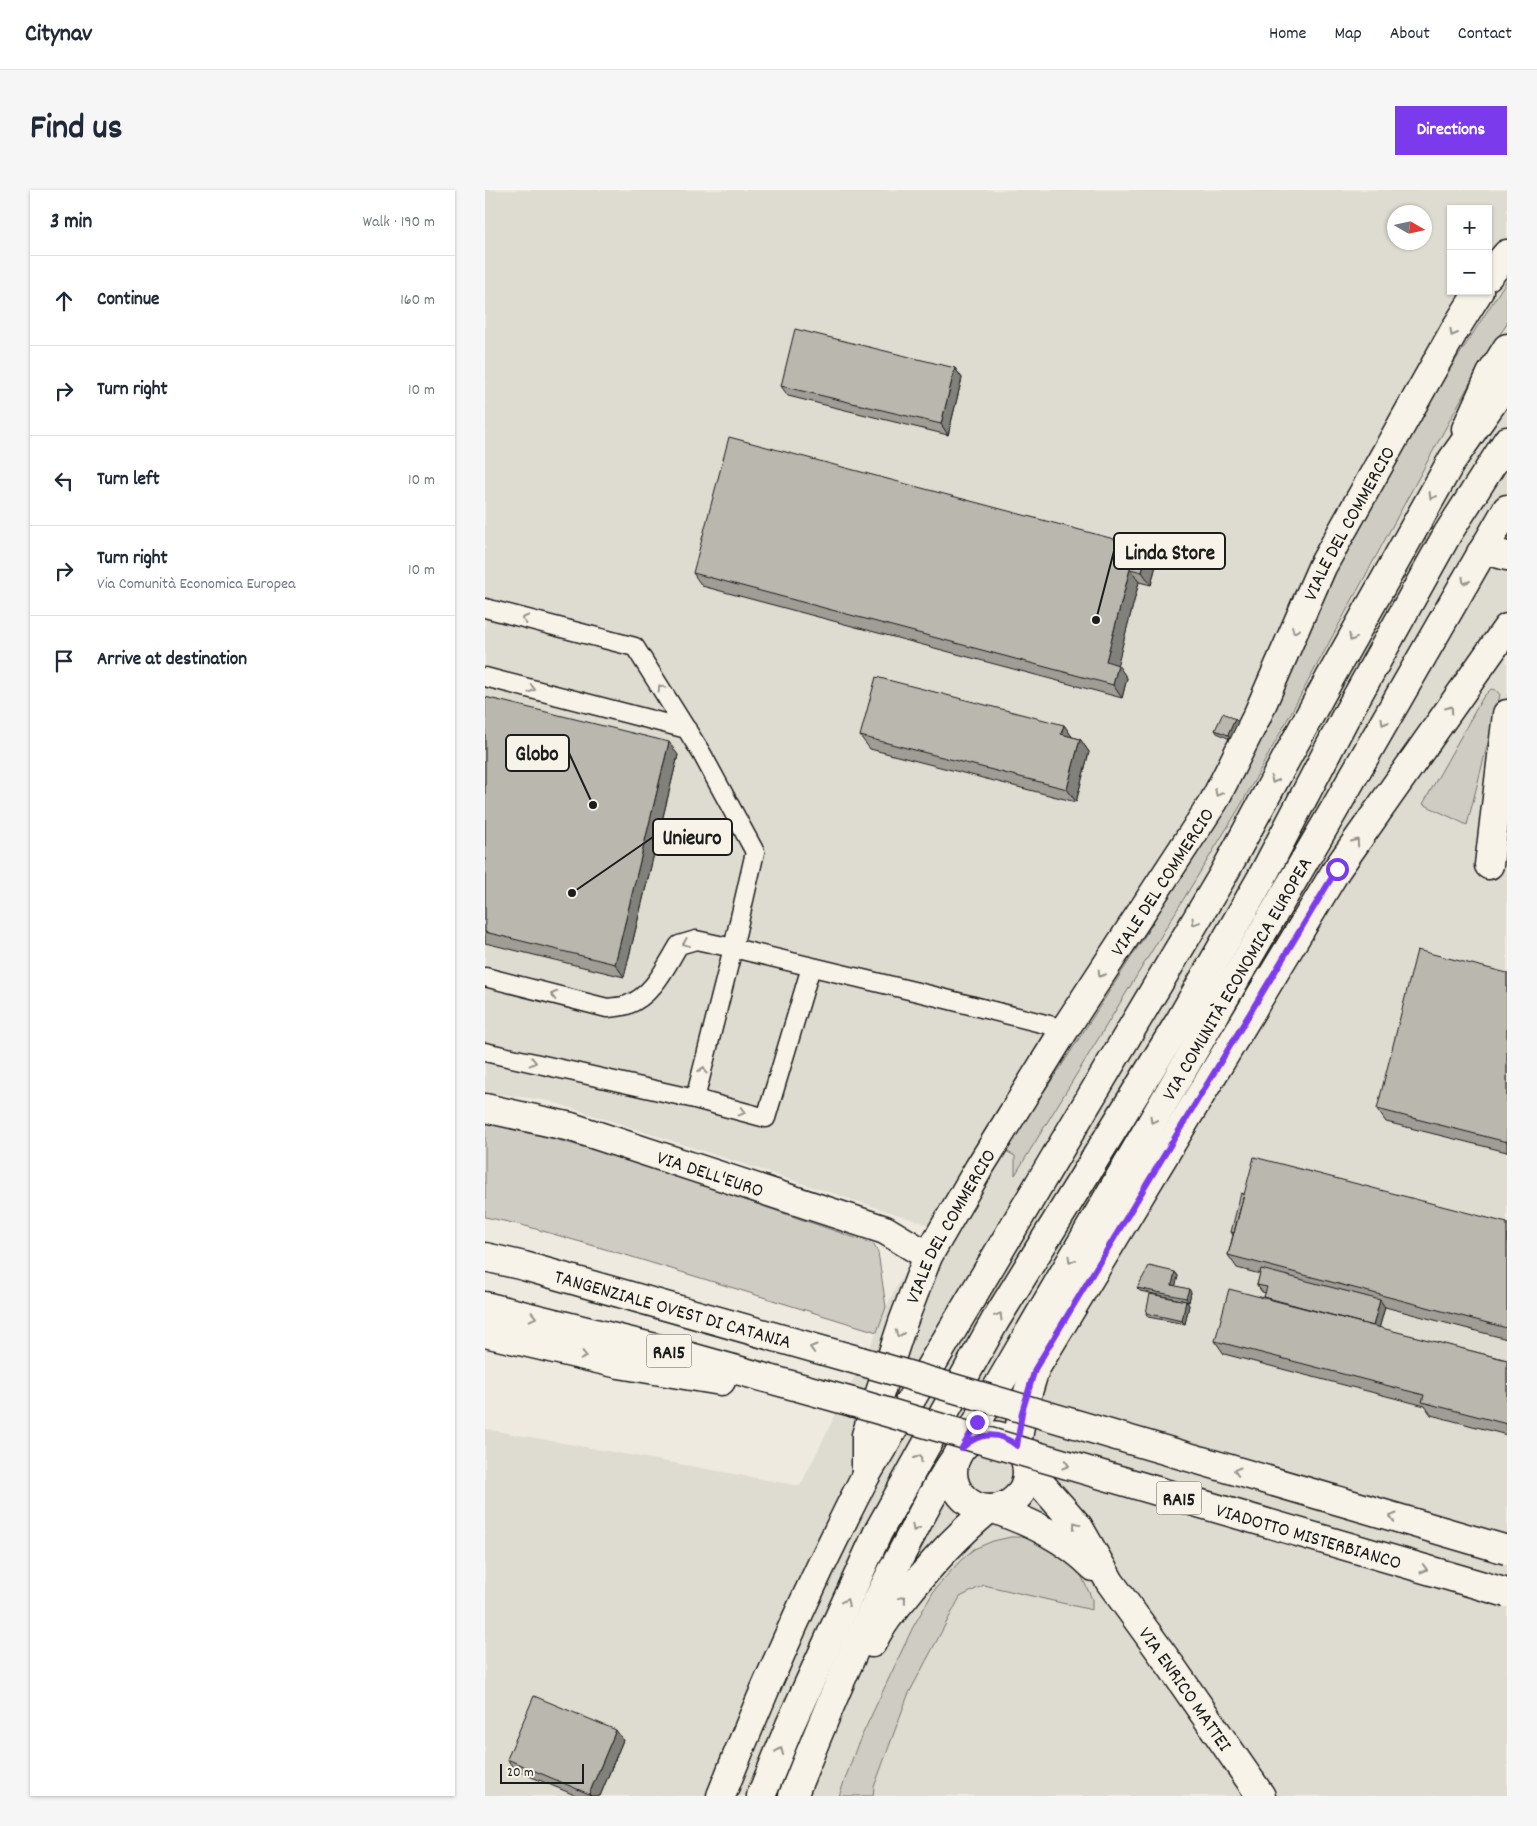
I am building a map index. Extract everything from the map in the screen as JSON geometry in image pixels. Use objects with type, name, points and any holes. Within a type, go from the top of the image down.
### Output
[{"type":"main road","points":[[1492,271],[1507,254]]},
{"type":"main road","name":"VIALE DEL COMMERCIO","points":[[866,1475],[866,1435],[903,1322],[929,1256],[979,1168],[1065,1029],[1214,801],[1257,716],[1322,567],[1454,331],[1476,295]]},
{"type":"main road","points":[[1453,460],[1491,374],[1507,348]]},
{"type":"main road","points":[[721,1796],[752,1717],[822,1561],[866,1475],[1223,875],[1330,678],[1453,460],[1507,382]]},
{"type":"main road","points":[[761,1796],[790,1725],[878,1532],[995,1321],[1181,1018],[1262,877],[1346,716],[1434,559],[1507,441]]},
{"type":"main road","name":"VIA COMUNITÀ ECONOMICA EUROPEA","points":[[793,1796],[832,1700],[876,1600],[939,1481],[960,1452],[1339,801],[1494,555],[1507,509]]},
{"type":"main road","points":[[800,1796],[815,1769],[878,1630],[928,1567],[973,1522],[991,1509],[1011,1503],[1024,1488],[1027,1469],[1019,1448],[1022,1412],[1035,1369],[1337,869],[1507,628]]},
{"type":"main road","points":[[1489,865],[1507,714]]},
{"type":"main road","name":"VIA DELL'EURO","points":[[485,1108],[571,1127],[885,1230],[929,1256]]},
{"type":"main road","name":"TANGENZIALE OVEST DI CATANIA","points":[[485,1256],[860,1361]]},
{"type":"main road","name":"TANGENZIALE OVEST DI CATANIA","points":[[485,1306],[676,1353],[851,1402]]},
{"type":"main road","points":[[485,1333],[619,1364],[851,1402]]},
{"type":"main road","name":"VIADOTTO MISTERBIANCO","points":[[860,1361],[1507,1550]]},
{"type":"main road","name":"VIADOTTO MISTERBIANCO","points":[[851,1402],[1507,1593]]},
{"type":"main road","points":[[993,1435],[1010,1440],[1019,1448],[1040,1483],[1078,1526],[1110,1582],[1080,1553],[1053,1534],[1030,1522],[972,1504],[959,1491],[953,1474],[960,1452],[976,1438],[993,1435]]},
{"type":"main road","name":"VIA ENRICO MATTEI","points":[[1110,1582],[1261,1796]]},
{"type":"lane","points":[[485,608],[635,647],[702,754],[755,852],[695,1099]]},
{"type":"lane","points":[[485,677],[687,729]]},
{"type":"lane","points":[[485,977],[607,1008],[628,1004],[646,994],[679,945],[695,940],[1065,1029]]},
{"type":"lane","points":[[485,1052],[695,1099],[766,1118],[811,967]]},
{"type":"shaded area","points":[[485,190],[1507,190],[1507,1796],[485,1796],[485,1429],[800,1486],[877,1332],[886,1307],[930,1225],[550,1101],[485,1092]]},
{"type":"shaded area","points":[[1507,280],[1507,324],[1486,355],[1464,394],[1241,805],[1015,1175],[1015,1156],[1004,1150],[1062,1065],[1143,939],[1244,770],[1278,702],[1310,623],[1337,564],[1445,377]]},
{"type":"shaded area","points":[[1491,689],[1496,690],[1500,695],[1467,825],[1423,804],[1483,697]]},
{"type":"shaded area","points":[[485,1123],[515,1128],[623,1158],[873,1244],[878,1252],[886,1307],[877,1332],[629,1256],[522,1225],[485,1217]]},
{"type":"shaded area","points":[[1011,1537],[1030,1537],[1076,1564],[1092,1599],[1092,1610],[984,1585],[960,1597],[908,1695],[874,1787],[873,1796],[839,1796],[857,1746],[913,1627],[935,1589],[960,1561],[974,1549],[993,1541]]},
{"type":"building","points":[[795,329],[955,368],[941,424],[781,386]]},
{"type":"building","points":[[729,437],[1148,548],[1142,572],[1130,569],[1106,661],[1118,665],[1113,685],[693,573]]},
{"type":"building","points":[[876,677],[1064,725],[1061,734],[1080,739],[1067,789],[860,736]]},
{"type":"building","points":[[485,697],[669,742],[615,964],[485,932]]},
{"type":"building","points":[[1223,713],[1235,719],[1228,735],[1215,730]]},
{"type":"building","points":[[1417,950],[1507,973],[1507,1142],[1377,1109]]},
{"type":"building","points":[[1254,1157],[1507,1223],[1507,1328],[1228,1255]]},
{"type":"building","points":[[1241,1193],[1244,1194],[1234,1233],[1231,1232]]},
{"type":"building","points":[[1149,1266],[1175,1272],[1172,1285],[1189,1289],[1186,1298],[1137,1288]]},
{"type":"building","points":[[1261,1269],[1380,1300],[1373,1326],[1264,1297],[1267,1287],[1257,1285]]},
{"type":"building","points":[[1229,1289],[1507,1360],[1507,1424],[1422,1402],[1424,1395],[1215,1341]]},
{"type":"building","points":[[1150,1294],[1186,1301],[1182,1321],[1146,1313]]},
{"type":"building","points":[[534,1696],[616,1730],[589,1794],[507,1759]]},
{"type":"place","name":"Linda Store","points":[[1096,620]]},
{"type":"place","name":"Globo","points":[[593,805]]},
{"type":"place","name":"Unieuro","points":[[572,893]]},
{"type":"route","points":[[977,1422],[962,1448],[976,1438],[985,1435],[1002,1436],[1017,1446],[1022,1412],[1035,1369],[1337,869]]}]
